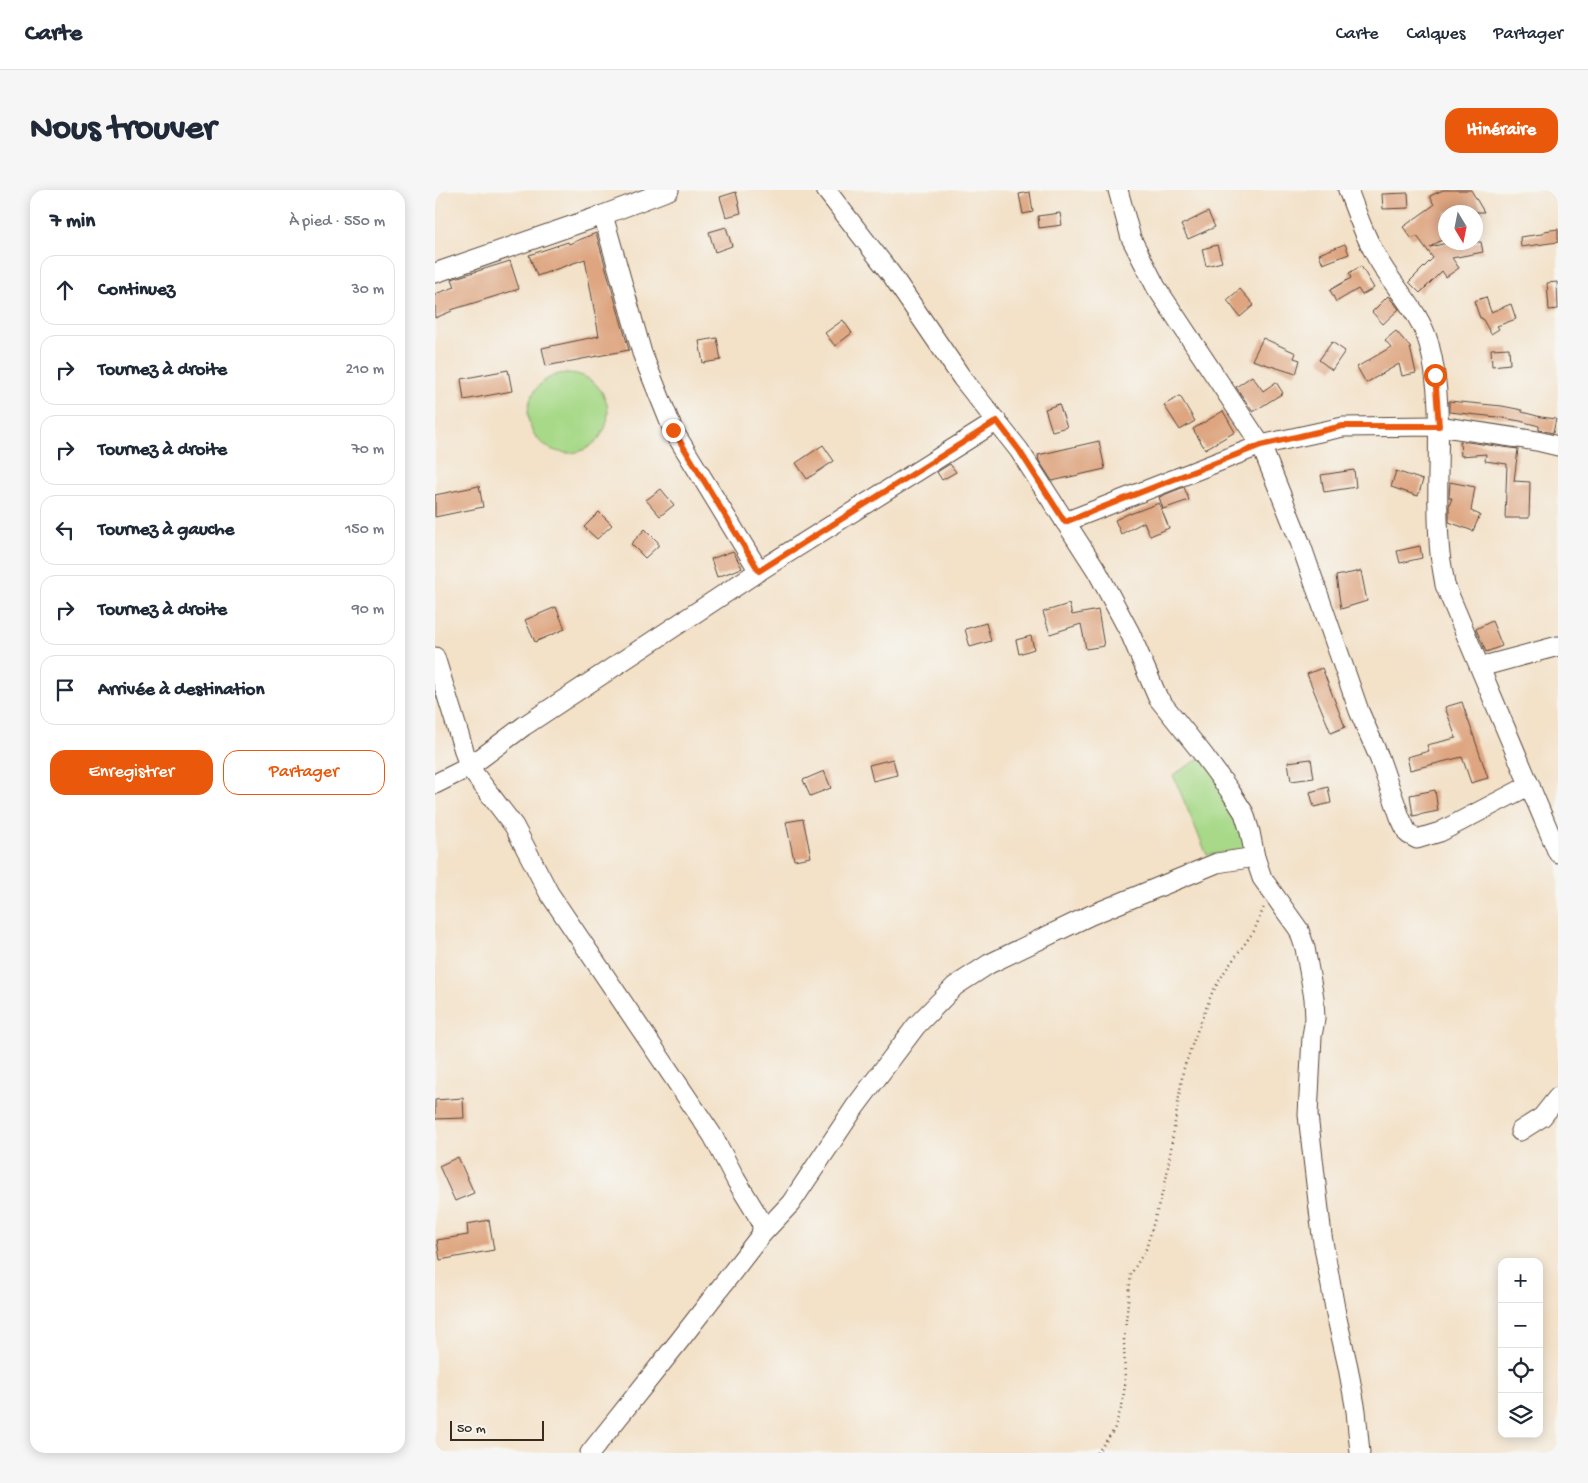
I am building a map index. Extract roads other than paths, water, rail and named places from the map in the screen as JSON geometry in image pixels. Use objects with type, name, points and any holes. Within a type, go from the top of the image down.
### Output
[{"type":"street","points":[[435,273],[669,190]]},
{"type":"street","points":[[826,190],[891,274],[962,378],[1019,450],[1101,579],[1130,633],[1158,698],[1208,760],[1244,814],[1262,878],[1299,930],[1305,948],[1314,998],[1315,1019],[1312,1036],[1308,1116],[1322,1236],[1356,1411],[1360,1453]]},
{"type":"street","points":[[1118,190],[1131,238],[1156,287],[1261,445],[1300,542],[1359,711],[1379,757],[1408,834],[1417,839],[1439,832],[1530,785]]},
{"type":"street","points":[[1348,190],[1364,231],[1383,268],[1421,323],[1428,343],[1435,375],[1439,426],[1439,541],[1445,585],[1558,853]]},
{"type":"street","points":[[603,215],[642,353],[673,430],[759,571]]},
{"type":"street","points":[[435,784],[469,767],[524,726],[759,571],[997,421]]},
{"type":"street","points":[[1065,522],[1261,445],[1343,426],[1439,426],[1558,446]]},
{"type":"street","points":[[1481,667],[1558,646]]},
{"type":"street","points":[[435,657],[469,767],[514,826],[549,893],[713,1136],[736,1180],[761,1221],[763,1228],[761,1234]]},
{"type":"street","points":[[590,1453],[761,1234],[791,1203],[855,1107],[916,1026],[955,986],[989,964],[1091,915],[1217,864],[1255,857]]},
{"type":"street","points":[[1520,1131],[1542,1117],[1558,1097]]}]
